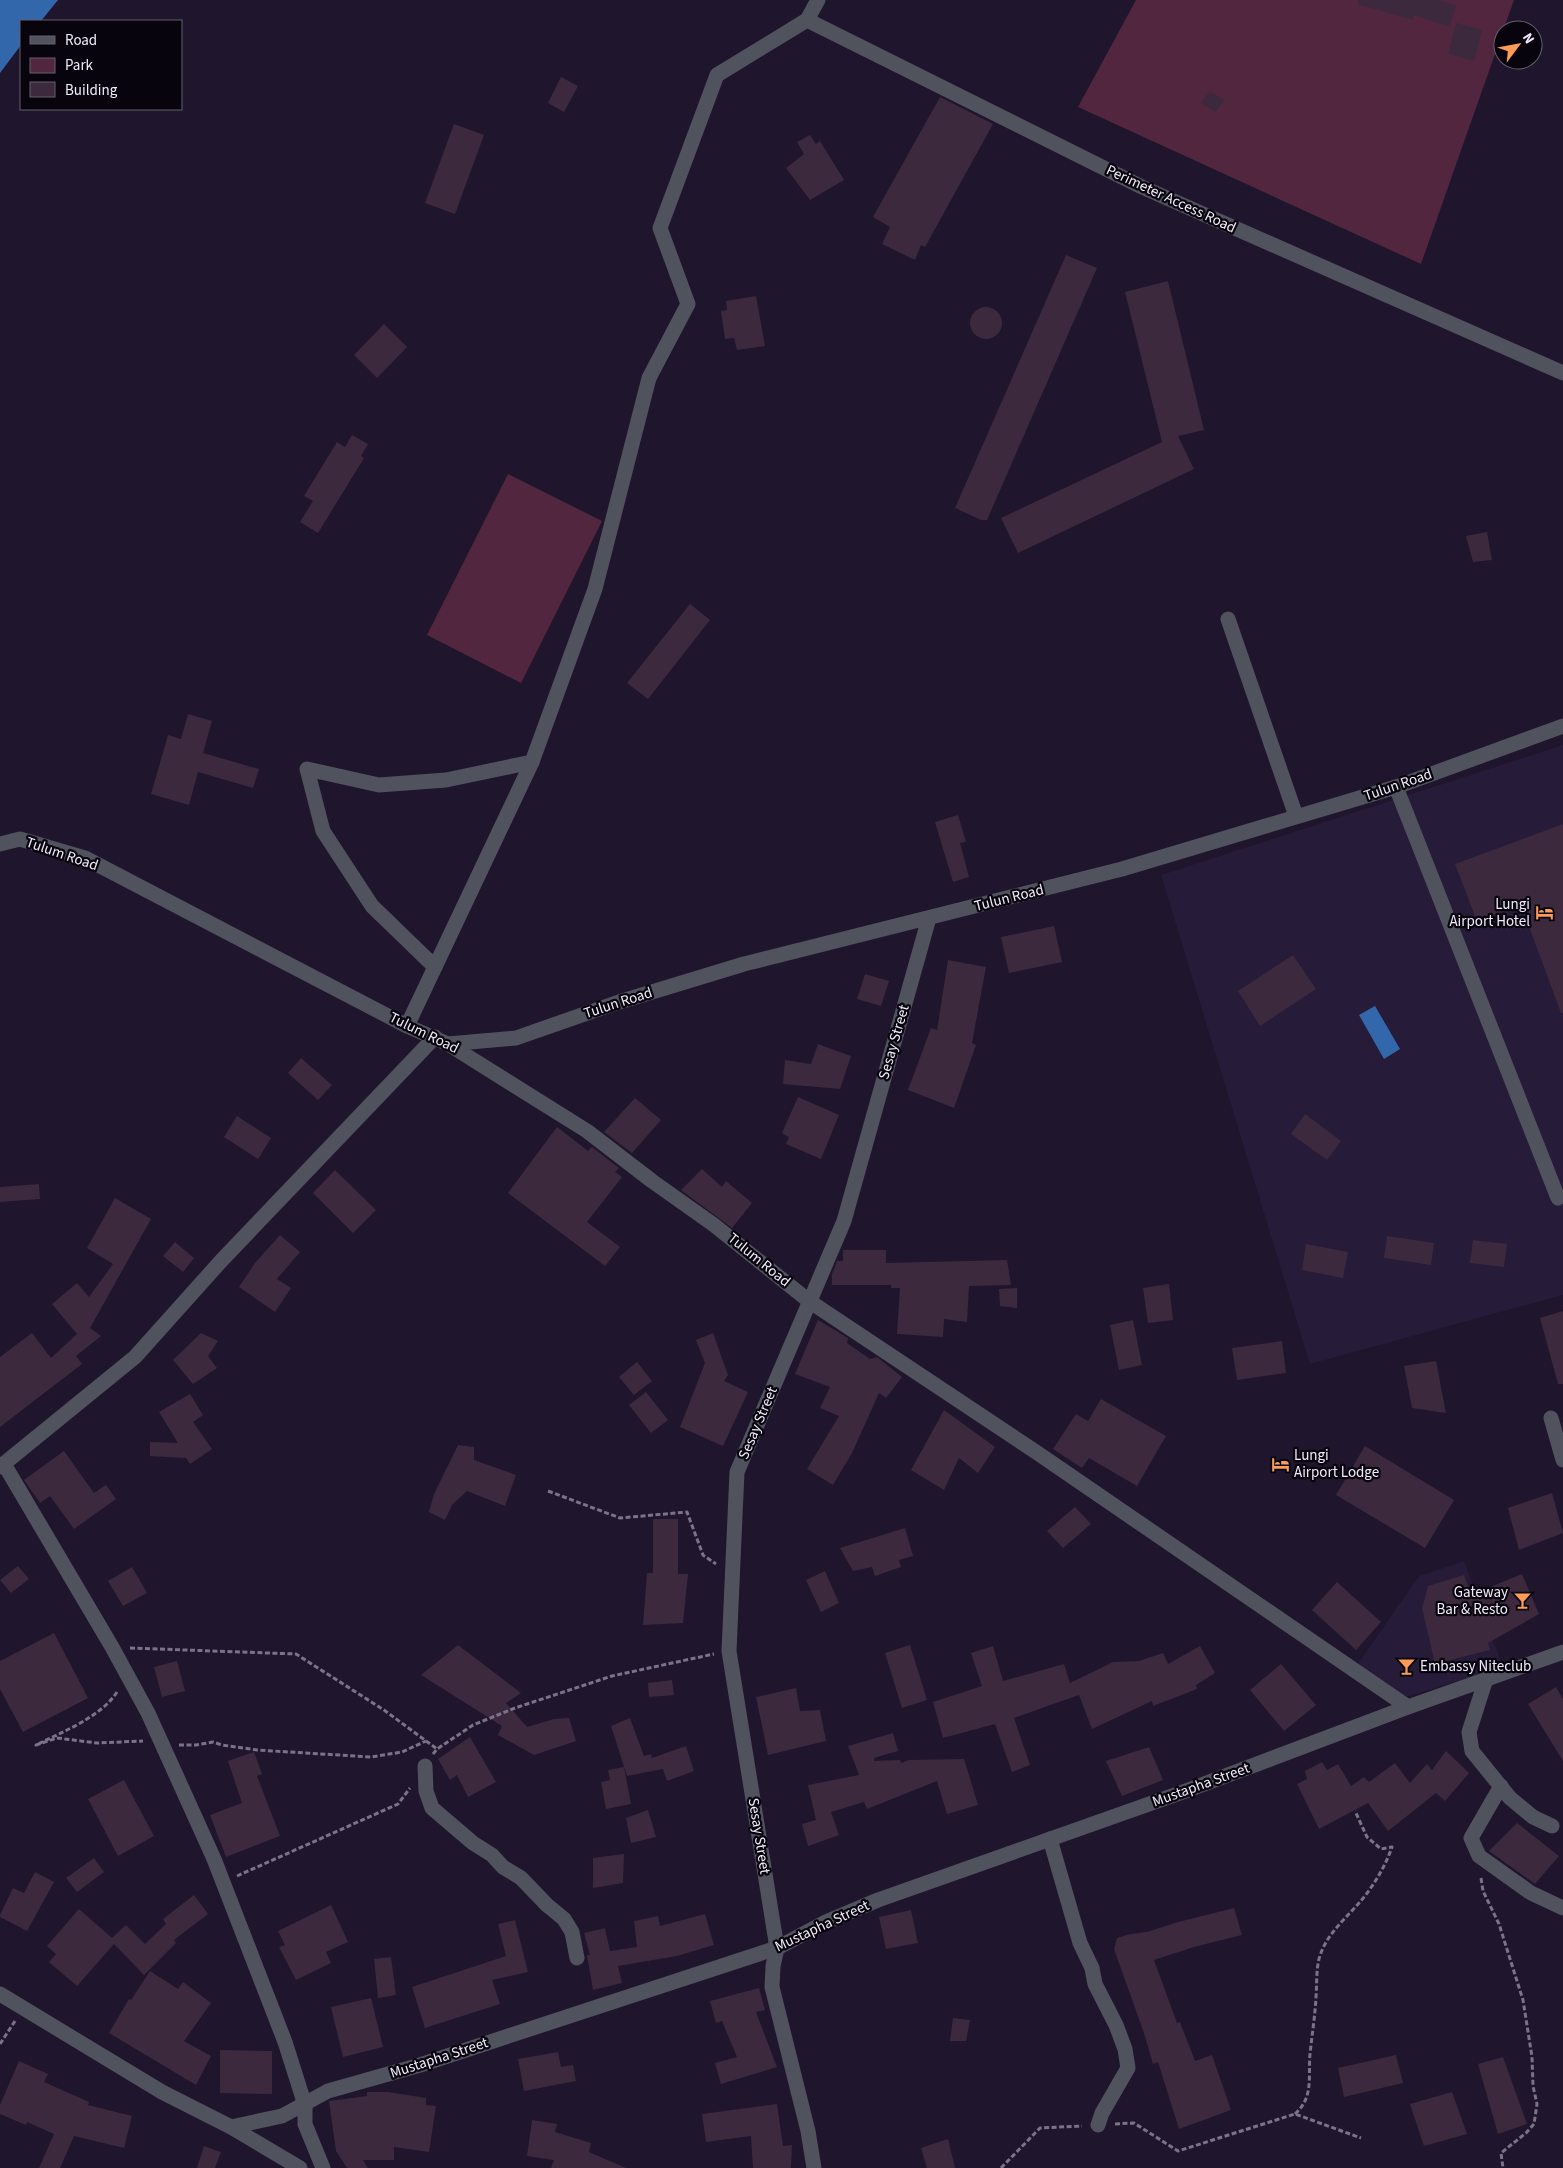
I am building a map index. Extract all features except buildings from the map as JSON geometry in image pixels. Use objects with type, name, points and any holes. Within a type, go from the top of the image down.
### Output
[{"type":"street","points":[[407,1026],[532,762],[595,589],[649,378],[688,304],[660,228],[717,75],[807,20],[818,0]]},
{"type":"street","name":"Perimeter Access Road","points":[[807,20],[1142,187],[1563,373]]},
{"type":"street","points":[[1228,619],[1296,816]]},
{"type":"street","name":"Tulun Road","points":[[442,1040],[516,1038],[619,1002],[744,964],[1122,869],[1396,787],[1563,726]]},
{"type":"street","points":[[435,967],[372,906],[323,831],[307,769],[379,786],[446,780],[532,762]]},
{"type":"street","points":[[1396,787],[1558,1198]]},
{"type":"street","name":"Tulum Road","points":[[0,844],[20,839],[85,858],[407,1026],[442,1040],[587,1131],[714,1225],[809,1301],[1036,1452],[1408,1707]]},
{"type":"street","name":"Sesay Street","points":[[777,1948],[729,1652],[738,1472],[844,1221],[929,918]]},
{"type":"street","points":[[323,2168],[305,2124],[305,2105],[285,2042],[214,1859],[148,1713],[112,1647],[2,1465],[135,1357],[221,1262],[442,1040]]},
{"type":"street","points":[[1551,1418],[1563,1460]]},
{"type":"street","name":"Mustapha Street","points":[[231,2128],[282,2116],[328,2091],[420,2065],[777,1948],[826,1922],[878,1900],[1183,1792],[1408,1707],[1563,1652]]},
{"type":"street","points":[[1486,1679],[1469,1732],[1472,1751],[1510,1798],[1533,1817],[1552,1826]]},
{"type":"street","points":[[425,1766],[426,1791],[432,1808],[473,1844],[492,1855],[504,1867],[522,1878],[547,1905],[564,1919],[572,1932],[577,1958]]},
{"type":"street","points":[[1501,1786],[1471,1838],[1479,1856],[1531,1893],[1563,1908]]},
{"type":"street","points":[[1050,1839],[1080,1943],[1092,1968],[1095,1984],[1116,2025],[1125,2049],[1128,2068],[1102,2113],[1098,2126]]},
{"type":"street","points":[[777,1948],[772,1966],[772,1987],[808,2131],[814,2168]]},
{"type":"street","points":[[0,1994],[162,2092],[231,2128],[300,2168]]},
{"type":"path","points":[[548,1491],[620,1518],[687,1512],[703,1555],[733,1576]]},
{"type":"path","points":[[112,1647],[296,1654],[384,1710],[437,1749]]},
{"type":"path","points":[[223,1883],[398,1804],[437,1749],[473,1725],[515,1708],[612,1676],[729,1652]]},
{"type":"path","points":[[117,1692],[102,1709],[36,1745],[57,1738],[97,1743],[160,1741],[187,1745],[212,1742],[222,1746],[257,1750],[371,1757],[402,1752],[426,1742]]},
{"type":"path","points":[[1002,2168],[1040,2128],[1134,2123],[1178,2151],[1295,2114],[1307,2099],[1309,2091],[1310,2056],[1319,1958],[1333,1931],[1360,1902],[1376,1879],[1388,1859],[1392,1847],[1381,1849],[1368,1837],[1355,1812]]},
{"type":"path","points":[[1486,1861],[1481,1876],[1484,1891],[1498,1924],[1523,2000],[1532,2056],[1533,2086],[1537,2104],[1534,2124],[1502,2153],[1503,2168]]},
{"type":"path","points":[[0,2044],[24,2008]]},
{"type":"path","points":[[1295,2114],[1361,2138]]},
{"type":"shaded area","points":[[1563,745],[1563,1295],[1310,1364],[1161,875]]},
{"type":"shaded area","name":"Embassy Niteclub","points":[[1464,1561],[1503,1667],[1406,1697],[1357,1665],[1419,1576]]},
{"type":"green space","points":[[1136,0],[1514,0],[1507,20],[1493,20],[1493,60],[1421,264],[1078,107]]},
{"type":"green space","points":[[508,474],[602,521],[521,683],[427,635]]},
{"type":"water","points":[[0,0],[58,0],[42,20],[20,20],[20,46],[0,73]]},
{"type":"water","points":[[1375,1006],[1400,1049],[1384,1059],[1359,1015]]},
{"type":"place","name":"Lungi Airport Hotel","points":[[1544,913]]},
{"type":"place","name":"Lungi Airport Lodge","points":[[1280,1464]]},
{"type":"place","name":"Gateway Bar & Resto","points":[[1522,1601]]},
{"type":"place","name":"Embassy Niteclub","points":[[1406,1666]]}]
